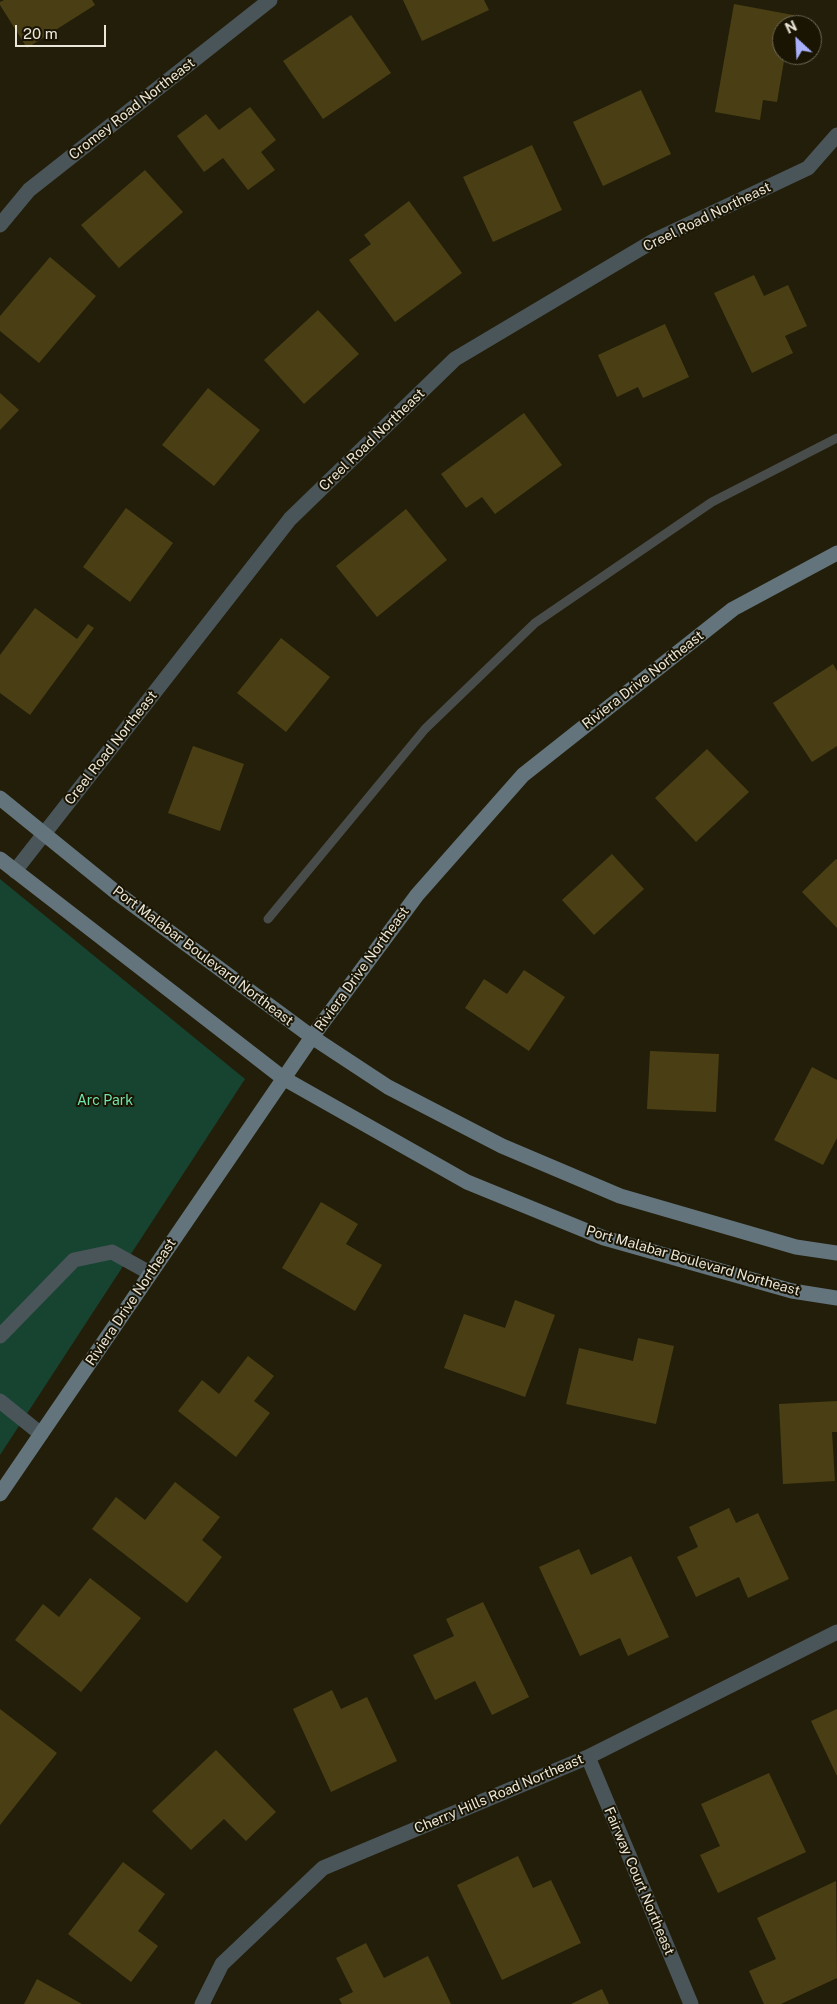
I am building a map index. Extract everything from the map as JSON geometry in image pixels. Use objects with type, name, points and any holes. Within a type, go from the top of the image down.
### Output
[{"type":"street","name":"Cromey Road Northeast","points":[[0,225],[29,190],[270,0]]},
{"type":"street","name":"Creel Road Northeast","points":[[15,872],[290,519],[455,359],[655,240],[808,168],[837,135]]},
{"type":"street","name":"Riviera Drive Northeast","points":[[0,1494],[282,1078],[417,895],[522,775],[733,609],[837,553]]},
{"type":"street","name":"Port Malabar Boulevard Northeast","points":[[0,798],[117,893],[312,1037],[388,1087],[502,1146],[620,1196],[796,1247],[837,1253]]},
{"type":"street","name":"Port Malabar Boulevard Northeast","points":[[0,859],[282,1078],[467,1182],[604,1238],[792,1291],[837,1298]]},
{"type":"street","points":[[0,1336],[74,1260],[112,1252],[150,1273]]},
{"type":"street","points":[[0,1401],[41,1434]]},
{"type":"street","name":"Cherry Hills Road Northeast","points":[[202,2004],[222,1964],[323,1868],[588,1757],[837,1632]]},
{"type":"street","name":"Fairway Court Northeast","points":[[588,1757],[691,2004]]},
{"type":"green space","name":"Arc Park","points":[[0,879],[245,1079],[0,1455]]},
{"type":"building","points":[[4,0],[92,0],[95,5],[27,48],[0,5],[0,2]]},
{"type":"building","points":[[403,0],[484,0],[489,10],[422,41]]},
{"type":"building","points":[[734,4],[793,15],[772,15],[772,65],[783,65],[777,102],[763,100],[760,120],[715,112]]},
{"type":"building","points":[[351,15],[391,73],[323,119],[283,61]]},
{"type":"building","points":[[641,90],[671,154],[603,186],[573,122]]},
{"type":"building","points":[[250,107],[276,140],[261,152],[275,170],[248,190],[223,158],[204,172],[177,136],[206,114],[219,130]]},
{"type":"building","points":[[532,145],[562,210],[493,242],[463,177]]},
{"type":"building","points":[[145,170],[183,212],[119,268],[81,225]]},
{"type":"building","points":[[409,201],[462,273],[395,322],[349,260],[371,244],[364,235]]},
{"type":"building","points":[[50,257],[96,296],[39,363],[0,331],[0,316]]},
{"type":"building","points":[[754,275],[764,296],[788,285],[807,326],[785,336],[793,353],[752,373],[714,293]]},
{"type":"building","points":[[318,310],[359,354],[304,404],[264,360]]},
{"type":"building","points":[[665,324],[689,377],[643,398],[638,387],[617,397],[598,355]]},
{"type":"building","points":[[208,388],[260,430],[214,486],[162,445]]},
{"type":"building","points":[[0,393],[19,410],[0,430]]},
{"type":"building","points":[[524,413],[562,465],[495,514],[482,497],[466,508],[441,474]]},
{"type":"building","points":[[126,508],[173,543],[130,602],[83,567]]},
{"type":"building","points":[[406,509],[447,560],[377,617],[336,566]]},
{"type":"building","points":[[35,608],[77,639],[88,624],[94,628],[30,715],[0,693],[0,655]]},
{"type":"building","points":[[281,638],[330,677],[286,732],[237,693]]},
{"type":"building","points":[[833,664],[837,671],[837,746],[812,762],[773,703]]},
{"type":"building","points":[[193,746],[244,764],[220,831],[168,813]]},
{"type":"building","points":[[707,749],[749,792],[696,842],[655,798]]},
{"type":"building","points":[[612,854],[644,889],[594,935],[562,900]]},
{"type":"building","points":[[837,860],[837,928],[802,892]]},
{"type":"building","points":[[524,970],[565,997],[529,1051],[465,1008],[484,979],[507,994]]},
{"type":"building","points":[[650,1051],[719,1054],[716,1112],[647,1109]]},
{"type":"building","points":[[812,1067],[837,1080],[837,1138],[823,1165],[774,1140]]},
{"type":"building","points":[[321,1202],[358,1224],[346,1244],[382,1265],[355,1311],[282,1268]]},
{"type":"building","points":[[515,1300],[555,1315],[525,1397],[444,1368],[464,1314],[505,1328]]},
{"type":"building","points":[[638,1338],[674,1346],[656,1424],[566,1404],[579,1348],[633,1361]]},
{"type":"building","points":[[248,1356],[274,1376],[254,1401],[270,1413],[236,1457],[178,1411],[202,1380],[219,1394]]},
{"type":"building","points":[[837,1401],[837,1432],[832,1432],[835,1481],[783,1484],[779,1404]]},
{"type":"building","points":[[175,1482],[220,1517],[202,1540],[222,1557],[187,1603],[92,1529],[116,1497],[145,1520]]},
{"type":"building","points":[[729,1508],[736,1523],[758,1513],[789,1579],[748,1598],[739,1577],[696,1597],[677,1557],[698,1547],[689,1527]]},
{"type":"building","points":[[579,1549],[591,1575],[631,1556],[669,1637],[628,1656],[620,1638],[580,1656],[539,1567]]},
{"type":"building","points":[[90,1578],[141,1618],[81,1692],[15,1640],[43,1604],[59,1617]]},
{"type":"building","points":[[483,1602],[529,1697],[492,1715],[475,1681],[435,1700],[413,1655],[454,1636],[446,1619]]},
{"type":"building","points":[[332,1690],[341,1709],[367,1697],[397,1761],[331,1792],[293,1709]]},
{"type":"building","points":[[0,1709],[57,1753],[0,1825]]},
{"type":"building","points":[[837,1709],[837,1776],[811,1721]]},
{"type":"building","points":[[216,1750],[276,1812],[246,1841],[224,1819],[191,1850],[152,1811]]},
{"type":"building","points":[[769,1773],[806,1852],[718,1893],[700,1855],[720,1846],[701,1804]]},
{"type":"building","points":[[518,1856],[533,1888],[551,1880],[581,1943],[502,1980],[457,1885]]},
{"type":"building","points":[[123,1862],[165,1894],[138,1931],[158,1946],[131,1982],[68,1934]]},
{"type":"building","points":[[836,1881],[837,1978],[781,2004],[764,2004],[749,1971],[776,1959],[757,1918]]},
{"type":"building","points":[[366,1943],[384,1978],[428,1956],[451,2004],[342,2004],[339,1999],[353,1992],[336,1958]]},
{"type":"building","points":[[37,1979],[82,2004],[24,2004]]},
{"type":"building","points":[[602,1989],[609,2004],[571,2004]]},
{"type":"waterway","points":[[268,919],[425,729],[535,623],[712,502],[837,438]]}]
